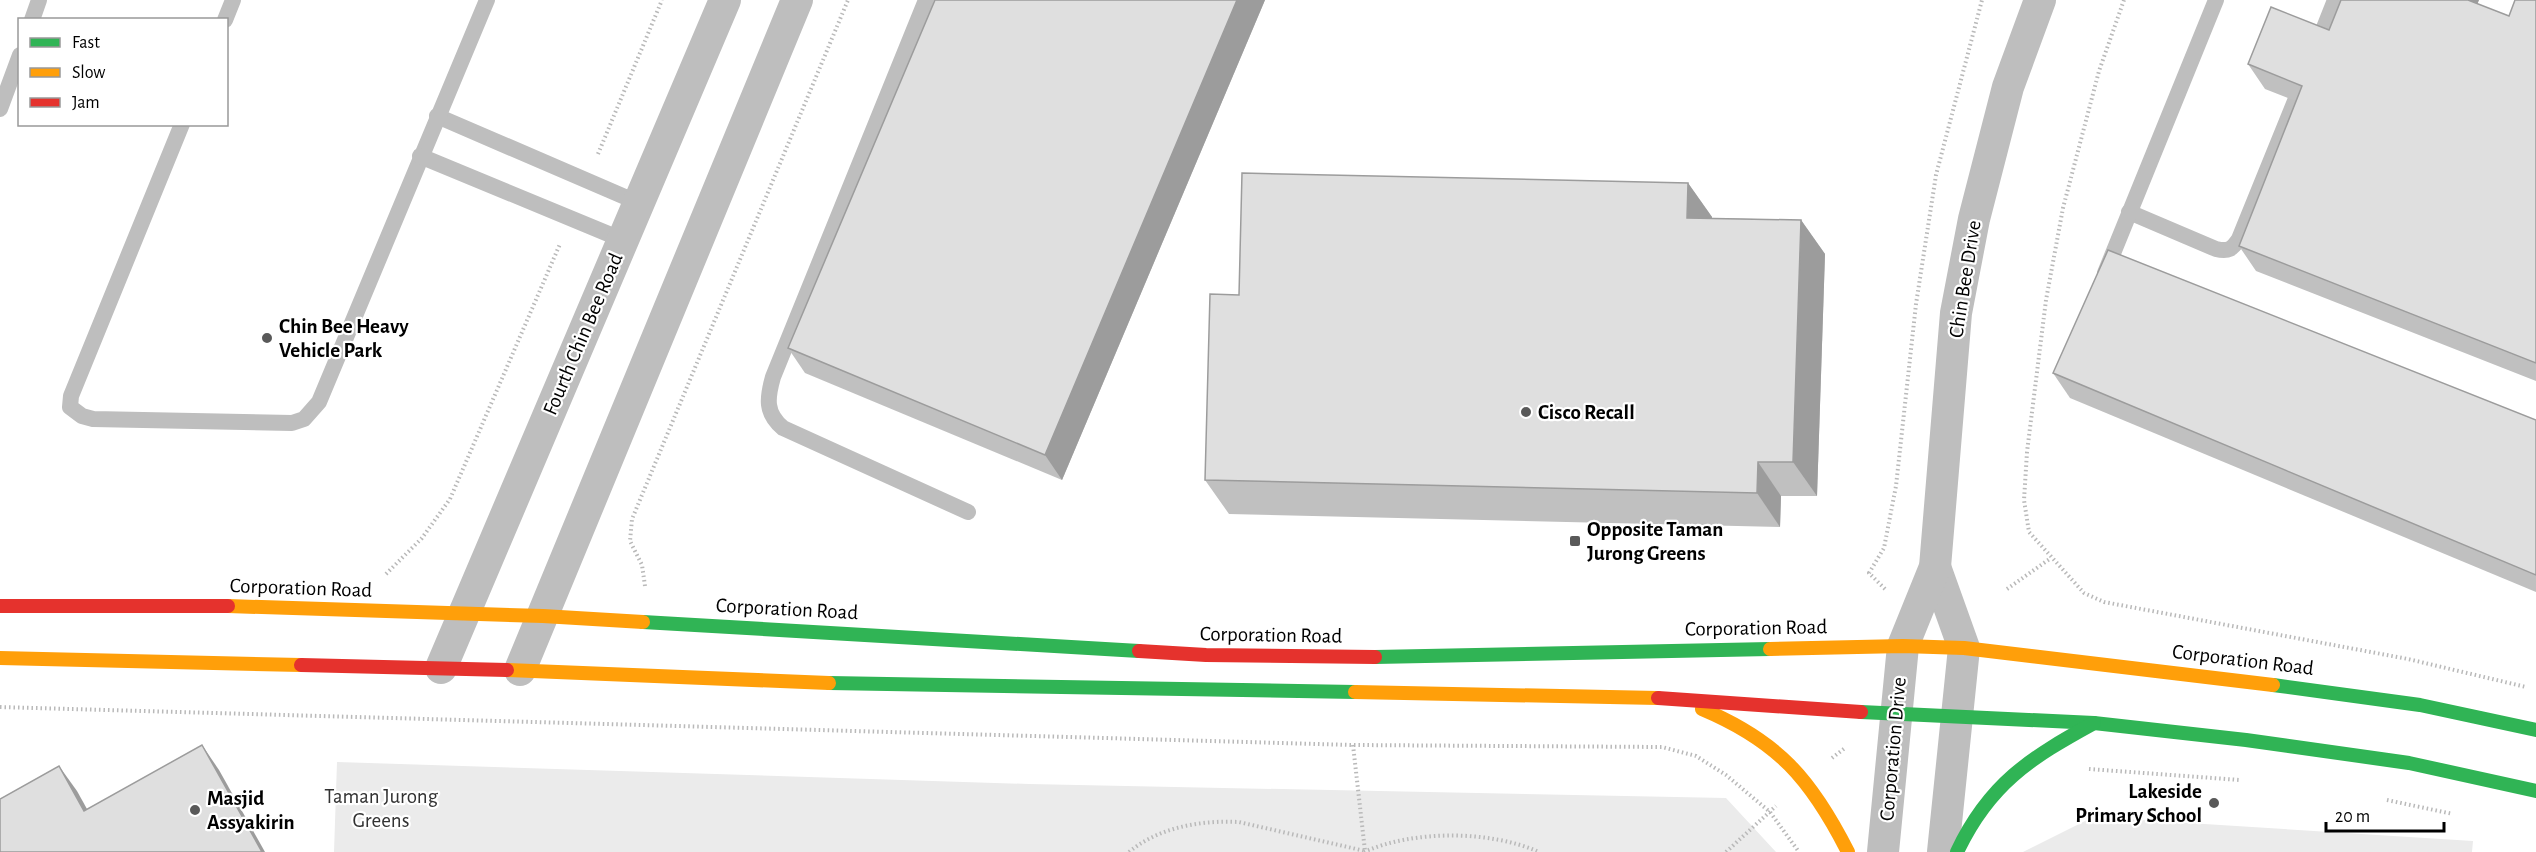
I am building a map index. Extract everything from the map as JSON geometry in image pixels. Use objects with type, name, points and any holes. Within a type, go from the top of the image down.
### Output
[{"type":"main road","name":"Corporation Road","points":[[0,606],[181,604],[543,616],[1206,655],[1351,658],[1903,646],[1964,648],[2202,675],[2420,705],[2536,730]]},
{"type":"main road","points":[[0,658],[520,670],[789,682],[1669,698],[1896,715],[2094,723],[2247,740],[2409,763],[2536,791]]},
{"type":"main road","points":[[1669,698],[1718,715],[1754,732],[1777,750],[1802,774],[1820,800],[1848,852]]},
{"type":"main road","points":[[1957,852],[1963,836],[1986,801],[2011,773],[2053,745],[2094,723]]},
{"type":"street","name":"Fourth Chin Bee Road","points":[[441,668],[725,0]]},
{"type":"street","points":[[520,670],[797,0]]},
{"type":"street","name":"Chin Bee Drive","points":[[1903,646],[1935,567],[1956,313],[1974,219],[2007,87],[2040,0]]},
{"type":"street","name":"Chin Bee Drive","points":[[1935,567],[1964,648]]},
{"type":"street","name":"Corporation Drive","points":[[1883,852],[1903,646]]},
{"type":"street","points":[[1943,852],[1955,716],[1964,648]]},
{"type":"lane","points":[[33,18],[39,0]]},
{"type":"lane","points":[[226,18],[233,0]]},
{"type":"lane","points":[[181,126],[71,396],[70,407],[82,416],[93,419],[292,423],[304,418],[320,402],[420,156],[487,0]]},
{"type":"lane","points":[[926,0],[773,377],[768,395],[768,410],[783,428],[968,512]]},
{"type":"lane","points":[[2099,287],[2216,0]]},
{"type":"lane","points":[[2318,43],[2335,0]]},
{"type":"lane","points":[[0,109],[18,60]]},
{"type":"lane","points":[[2129,212],[2216,249],[2224,251],[2232,249],[2239,239],[2295,101]]},
{"type":"lane","points":[[437,116],[639,203]]},
{"type":"lane","points":[[420,156],[623,240]]},
{"type":"path","points":[[587,180],[662,0]]},
{"type":"path","points":[[645,587],[642,565],[630,541],[632,519],[848,0]]},
{"type":"path","points":[[2124,0],[2099,71],[2063,208],[2046,300],[2027,452],[2024,500],[2029,532],[2084,593],[2104,602],[2408,659],[2536,689]]},
{"type":"path","points":[[386,575],[422,538],[450,499],[475,446],[571,219]]},
{"type":"path","points":[[2007,589],[2051,558]]},
{"type":"path","points":[[1869,573],[1885,589]]},
{"type":"path","points":[[0,707],[1353,745],[1662,747],[1696,756],[1726,775],[1770,812],[1798,852]]},
{"type":"path","points":[[1353,745],[1364,852]]},
{"type":"path","points":[[2088,769],[2242,780]]},
{"type":"path","points":[[2380,799],[2458,815]]},
{"type":"path","points":[[1726,852],[1770,812]]},
{"type":"path","points":[[1129,852],[1148,840],[1177,828],[1225,822],[1247,824],[1364,852],[1403,840],[1480,836],[1539,852]]},
{"type":"green space","name":"Taman Jurong Greens","points":[[337,762],[1029,784],[1726,798],[1776,852],[334,852]]},
{"type":"green space","points":[[2093,817],[2473,841],[2472,852],[2023,852]]},
{"type":"building","points":[[935,0],[1237,0],[1045,455],[788,348]]},
{"type":"building","points":[[2341,0],[2468,0],[2509,16],[2515,0],[2536,0],[2536,363],[2239,246],[2302,86],[2248,64],[2271,7],[2329,30]]},
{"type":"building","name":"Cisco Recall","points":[[1242,173],[1688,183],[1687,218],[1801,220],[1793,462],[1758,462],[1757,493],[1205,480],[1210,294],[1239,295]]},
{"type":"building","points":[[2108,250],[2536,420],[2536,575],[2053,373]]},
{"type":"building","name":"Masjid Assyakirin","points":[[202,745],[262,852],[0,852],[0,799],[59,766],[84,811]]},
{"type":"traffic: fast","points":[[643,622],[1139,651]]},
{"type":"traffic: fast","points":[[1375,657],[1770,649]]},
{"type":"traffic: fast","points":[[829,683],[1355,692]]},
{"type":"traffic: fast","points":[[2273,685],[2420,705],[2536,730]]},
{"type":"traffic: fast","points":[[1861,712],[2094,723],[2246,740],[2409,763],[2536,791]]},
{"type":"traffic: fast","points":[[1957,852],[1969,828],[1983,808],[2014,775],[2050,748],[2094,723]]},
{"type":"traffic: slow","points":[[228,606],[543,616],[643,622]]},
{"type":"traffic: slow","points":[[1770,649],[1903,646],[1964,648],[2273,685]]},
{"type":"traffic: slow","points":[[0,658],[301,665]]},
{"type":"traffic: slow","points":[[507,670],[829,683]]},
{"type":"traffic: slow","points":[[1355,692],[1658,698]]},
{"type":"traffic: slow","points":[[1702,709],[1729,721],[1752,735],[1790,765],[1820,803],[1848,852]]},
{"type":"traffic: jam","points":[[0,606],[228,606]]},
{"type":"traffic: jam","points":[[1139,651],[1206,655],[1375,657]]},
{"type":"traffic: jam","points":[[301,665],[507,670]]},
{"type":"traffic: jam","points":[[1658,698],[1861,712]]},
{"type":"place","name":"Chin Bee Heavy Vehicle Park","points":[[267,338]]},
{"type":"place","name":"Cisco Recall","points":[[1526,412]]},
{"type":"place","name":"Opposite Taman Jurong Greens","points":[[1575,541]]},
{"type":"place","name":"Lakeside Primary School","points":[[2214,803]]},
{"type":"place","name":"Masjid Assyakirin","points":[[195,810]]}]
